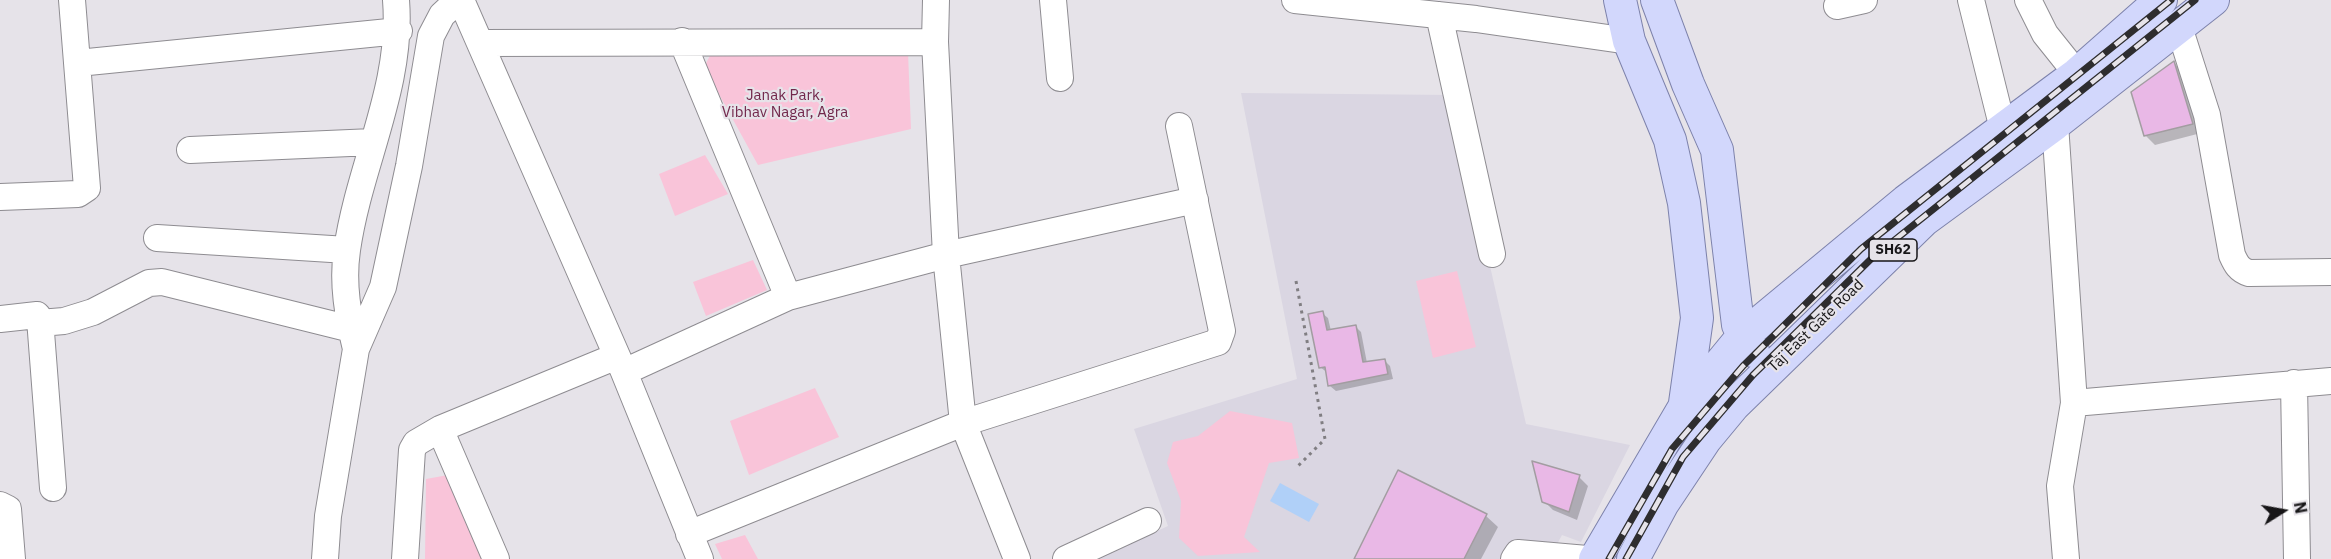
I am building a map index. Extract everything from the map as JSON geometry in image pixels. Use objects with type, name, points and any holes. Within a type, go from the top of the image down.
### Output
[{"type":"main road","points":[[1620,0],[1629,41],[1670,140],[1684,203],[1696,318],[1683,408],[1705,440]]},
{"type":"main road","points":[[1657,0],[1688,84],[1717,150],[1738,325],[1767,373]]},
{"type":"main road","name":"SH62","points":[[1595,559],[1683,408],[1743,336],[1906,201],[2003,129],[2048,113],[2077,74],[2161,0]]},
{"type":"main road","name":"Taj East Gate Road","points":[[1633,559],[1663,503],[1705,440],[1734,405],[1924,220],[2048,113],[2179,27],[2213,0]]},
{"type":"street","points":[[0,197],[78,194],[87,188],[72,0]]},
{"type":"street","points":[[354,339],[345,304],[347,250],[373,142],[389,91],[399,32],[396,0]]},
{"type":"street","points":[[325,559],[328,516],[354,339],[383,287],[409,166],[431,36],[442,15],[459,0],[482,44],[621,364],[700,559]]},
{"type":"street","points":[[936,0],[935,42],[946,255],[963,423],[1017,559]]},
{"type":"street","points":[[1053,0],[1060,78]]},
{"type":"street","points":[[1295,0],[1439,15],[1629,41]]},
{"type":"street","points":[[1837,6],[1864,0]]},
{"type":"street","points":[[1971,0],[2003,129]]},
{"type":"street","points":[[2028,0],[2044,34],[2077,74]]},
{"type":"street","points":[[1439,15],[1492,254]]},
{"type":"street","points":[[2179,27],[2207,115],[2232,255],[2236,265],[2249,273],[2331,272]]},
{"type":"street","points":[[78,63],[399,32]]},
{"type":"street","points":[[482,44],[682,41],[935,42]]},
{"type":"street","points":[[682,41],[788,297]]},
{"type":"street","points":[[2048,113],[2074,403],[2061,486],[2066,559]]},
{"type":"street","points":[[688,534],[963,423],[1218,342],[1222,330],[1179,126]]},
{"type":"street","points":[[190,150],[373,142]]},
{"type":"street","points":[[405,559],[412,450],[416,443],[440,429],[621,364],[788,297],[946,255],[1195,200]]},
{"type":"street","points":[[158,238],[347,250]]},
{"type":"street","points":[[40,323],[81,316],[149,283],[162,282],[354,339]]},
{"type":"street","points":[[0,319],[37,315],[40,323],[53,488]]},
{"type":"street","points":[[2074,403],[2331,381]]},
{"type":"street","points":[[2294,383],[2296,559]]},
{"type":"street","points":[[440,429],[496,559]]},
{"type":"street","points":[[0,505],[8,509],[12,559]]},
{"type":"street","points":[[1066,559],[1148,521]]},
{"type":"street","points":[[1514,559],[1518,553],[1587,559]]},
{"type":"path","points":[[1296,281],[1325,439],[1297,467]]},
{"type":"shaded area","points":[[1241,93],[1451,95],[1526,424],[1630,445],[1581,542],[1562,535],[1549,559],[1097,559],[1168,526],[1134,429],[1297,379]]},
{"type":"green space","name":"Janak Park, Vibhav Nagar, Agra","points":[[713,50],[908,52],[911,129],[758,165],[704,67]]},
{"type":"green space","points":[[705,155],[728,194],[675,216],[659,174]]},
{"type":"green space","points":[[753,260],[767,290],[706,316],[693,282]]},
{"type":"green space","points":[[1457,271],[1476,347],[1433,358],[1416,281]]},
{"type":"green space","points":[[815,388],[839,437],[749,475],[730,421]]},
{"type":"green space","points":[[1230,411],[1292,423],[1299,458],[1269,463],[1244,537],[1260,552],[1198,556],[1179,538],[1181,501],[1167,463],[1173,442],[1198,436]]},
{"type":"green space","points":[[448,475],[484,559],[425,559],[426,479]]},
{"type":"green space","points":[[745,535],[758,559],[722,559],[715,544]]},
{"type":"water","points":[[1280,483],[1319,504],[1309,522],[1270,501]]},
{"type":"building","points":[[2174,61],[2193,124],[2144,136],[2131,92]]},
{"type":"building","points":[[1323,311],[1327,330],[1356,325],[1363,362],[1385,359],[1388,374],[1328,386],[1325,367],[1319,368],[1308,314]]},
{"type":"building","points":[[1532,461],[1580,475],[1569,512],[1542,502]]},
{"type":"building","points":[[1398,470],[1487,514],[1464,559],[1354,559]]},
{"type":"railway","points":[[1609,559],[1672,449],[1743,366],[1861,249],[2171,0]]},
{"type":"railway","points":[[1626,559],[1683,457],[1753,375],[1871,259],[2195,0]]}]
